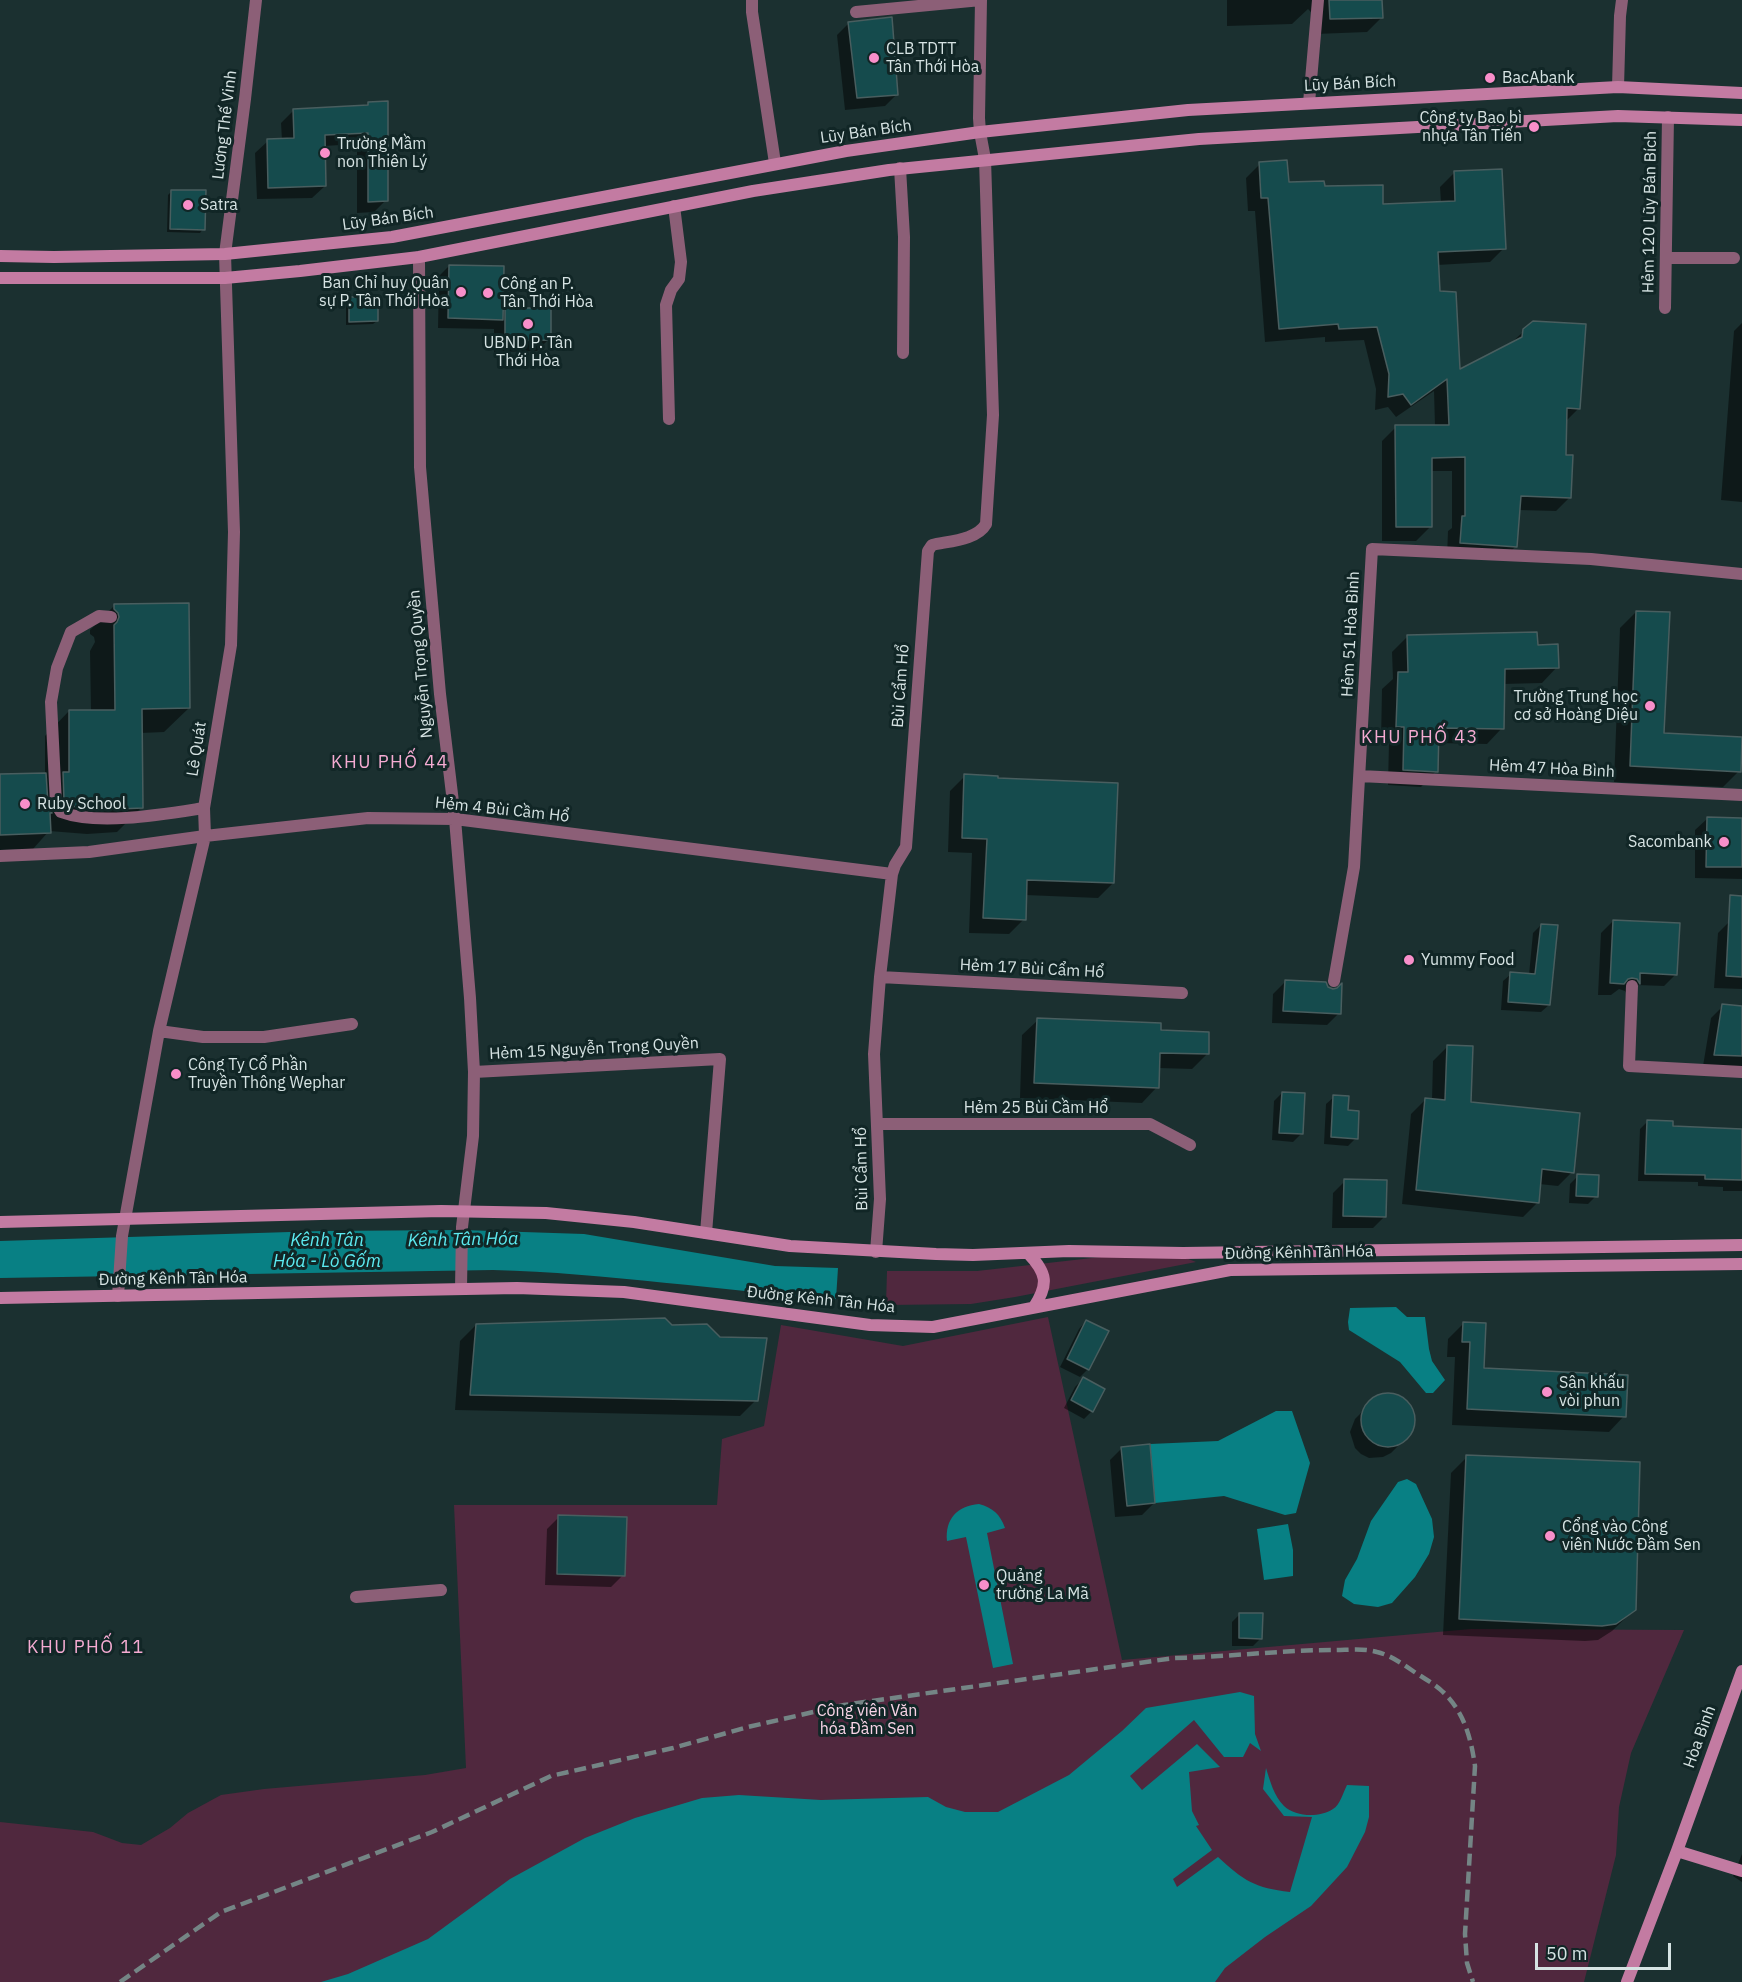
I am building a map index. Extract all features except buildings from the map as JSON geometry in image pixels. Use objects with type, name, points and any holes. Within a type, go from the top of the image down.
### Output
[{"type":"main road","name":"Lũy Bán Bích","points":[[0,256],[225,254],[392,237],[846,151],[980,132],[1186,110],[1618,87],[1742,93]]},
{"type":"main road","points":[[0,278],[225,278],[300,271],[419,257],[753,191],[900,168],[1199,139],[1606,117],[1742,120]]},
{"type":"main road","name":"Đường Kênh Tân Hóa","points":[[0,1222],[463,1211],[546,1213],[634,1222],[789,1246],[973,1255],[1069,1251],[1183,1253],[1742,1245]]},
{"type":"main road","points":[[1028,1253],[1038,1263],[1044,1274],[1044,1285],[1034,1307]]},
{"type":"main road","name":"Đường Kênh Tân Hóa","points":[[0,1298],[517,1288],[624,1292],[870,1325],[933,1327],[1230,1270],[1742,1264]]},
{"type":"main road","name":"Hòa Bình","points":[[1677,1851],[1742,1671]]},
{"type":"main road","points":[[1627,1982],[1677,1851],[1742,1871]]},
{"type":"street","name":"Lương Thế Vinh","points":[[225,278],[225,254],[256,0]]},
{"type":"street","points":[[752,0],[775,163]]},
{"type":"street","points":[[856,12],[981,0]]},
{"type":"street","name":"Bùi Cẩm Hổ","points":[[876,1252],[880,1199],[874,1054],[892,874],[906,847],[928,552],[932,545],[975,535],[986,524],[993,415],[985,159],[980,132],[981,0]]},
{"type":"street","points":[[1310,103],[1318,0]]},
{"type":"street","points":[[1618,87],[1622,0]]},
{"type":"street","name":"Hẻm 120 Lũy Bán Bích","points":[[1665,308],[1668,117]]},
{"type":"street","points":[[900,168],[904,237],[903,353]]},
{"type":"street","points":[[669,418],[666,305],[671,290],[679,279],[681,262],[674,206]]},
{"type":"street","name":"Nguyễn Trọng Quyền","points":[[419,257],[420,467],[470,998],[474,1072],[473,1136],[463,1211],[461,1289]]},
{"type":"street","points":[[1666,258],[1734,258]]},
{"type":"street","name":"Lê Quát","points":[[118,1296],[122,1236],[159,1031],[205,836],[204,808],[231,645],[234,532],[225,278]]},
{"type":"street","name":"Hẻm 51 Hòa Bình","points":[[1334,981],[1354,867],[1372,549],[1591,559],[1742,574]]},
{"type":"street","points":[[111,617],[99,616],[71,632],[57,668],[51,702],[56,804],[61,812],[92,819],[158,815],[204,808]]},
{"type":"street","name":"Hẻm 47 Hòa Bình","points":[[1360,776],[1742,795]]},
{"type":"street","name":"Hẻm 4 Bùi Cầm Hổ","points":[[0,856],[89,852],[205,836],[368,818],[454,819],[892,874]]},
{"type":"street","name":"Hẻm 17 Bùi Cẩm Hổ","points":[[880,977],[1182,993]]},
{"type":"street","points":[[1632,986],[1629,1066],[1742,1072]]},
{"type":"street","points":[[159,1031],[203,1037],[264,1037],[352,1024]]},
{"type":"street","name":"Hẻm 15 Nguyễn Trọng Quyền","points":[[474,1072],[720,1059],[706,1233]]},
{"type":"street","name":"Hẻm 25 Bùi Cầm Hổ","points":[[878,1124],[1150,1124],[1190,1145]]},
{"type":"street","points":[[356,1596],[441,1590]]},
{"type":"green space","points":[[1145,1252],[1173,1253],[1196,1262],[971,1304],[886,1305],[887,1271],[977,1271]]},
{"type":"green space","name":"Công viên Văn hóa Đầm Sen","points":[[1048,1317],[1122,1660],[1471,1629],[1684,1630],[1631,1753],[1619,1807],[1616,1855],[1584,1982],[0,1982],[0,1822],[93,1832],[122,1843],[141,1845],[170,1828],[188,1813],[221,1795],[425,1775],[466,1768],[454,1505],[717,1505],[722,1439],[764,1426],[781,1325],[903,1346]]},
{"type":"water","name":"Kênh Tân Hóa - Lò Gốm","points":[[462,1230],[584,1234],[775,1266],[838,1268],[836,1299],[621,1278],[493,1270],[0,1278],[0,1241],[322,1231]]},
{"type":"water","points":[[1396,1307],[1407,1317],[1425,1317],[1432,1361],[1445,1380],[1433,1393],[1426,1393],[1400,1362],[1349,1330],[1350,1308]]},
{"type":"water","points":[[1276,1411],[1292,1411],[1310,1463],[1296,1513],[1285,1515],[1224,1496],[1155,1503],[1150,1444],[1218,1441]]},
{"type":"water","points":[[1407,1479],[1416,1484],[1432,1519],[1434,1537],[1429,1554],[1415,1577],[1392,1603],[1378,1607],[1354,1604],[1342,1596],[1345,1580],[1357,1559],[1371,1521],[1398,1482]]},
{"type":"water","points":[[979,1504],[995,1512],[1005,1528],[987,1533],[1013,1664],[993,1668],[966,1537],[947,1541],[948,1526],[954,1515],[964,1508]]},
{"type":"water","points":[[1288,1524],[1293,1550],[1293,1576],[1264,1580],[1257,1529]]},
{"type":"water","points":[[1240,1692],[1254,1696],[1255,1734],[1261,1751],[1250,1743],[1243,1757],[1224,1757],[1194,1720],[1130,1776],[1142,1790],[1197,1744],[1220,1767],[1189,1772],[1192,1811],[1199,1825],[1196,1826],[1212,1850],[1173,1879],[1177,1887],[1218,1857],[1251,1882],[1290,1892],[1312,1817],[1284,1816],[1263,1789],[1266,1768],[1278,1798],[1289,1810],[1308,1815],[1321,1814],[1335,1807],[1347,1785],[1369,1786],[1369,1817],[1365,1832],[1347,1867],[1311,1906],[1225,1968],[1215,1982],[321,1982],[348,1974],[428,1939],[510,1879],[585,1838],[635,1818],[702,1798],[739,1795],[821,1800],[928,1797],[946,1807],[965,1812],[998,1812],[1069,1775],[1146,1708]]},
{"type":"railway","points":[[120,1982],[221,1912],[432,1832],[551,1776],[844,1705],[1174,1658],[1356,1650],[1386,1655],[1433,1684],[1450,1700],[1465,1726],[1475,1766],[1465,1934],[1467,1963],[1473,1982]]},
{"type":"place","name":"CLB TDTT Tân Thới Hòa","points":[[874,58]]},
{"type":"place","name":"BacAbank","points":[[1490,78]]},
{"type":"place","name":"Công ty Bao bì nhựa Tân Tiến","points":[[1534,127]]},
{"type":"place","name":"Trường Mầm non Thiên Lý","points":[[325,153]]},
{"type":"place","name":"Satra","points":[[188,205]]},
{"type":"place","name":"Ban Chỉ huy Quân sự P. Tân Thới Hòa","points":[[461,292]]},
{"type":"place","name":"Công an P. Tân Thới Hòa","points":[[488,293]]},
{"type":"place","name":"UBND P. Tân Thới Hòa","points":[[528,324]]},
{"type":"place","name":"Trường Trung học cơ sở Hoàng Diệu","points":[[1650,706]]},
{"type":"place","name":"Ruby School","points":[[25,804]]},
{"type":"place","name":"Sacombank","points":[[1724,842]]},
{"type":"place","name":"Yummy Food","points":[[1409,960]]},
{"type":"place","name":"Công Ty Cổ Phần Truyền Thông Wephar","points":[[176,1074]]},
{"type":"place","name":"Sân khấu vòi phun","points":[[1547,1392]]},
{"type":"place","name":"Cổng vào Công viên Nước Đầm Sen","points":[[1550,1536]]},
{"type":"place","name":"Quảng trường La Mã","points":[[984,1585]]},
{"type":"district","name":"KHU PHỐ 43","points":[[1420,738]]},
{"type":"district","name":"KHU PHỐ 44","points":[[390,763]]},
{"type":"district","name":"KHU PHỐ 11","points":[[86,1648]]},
{"type":"water label","name":"Kênh Tân Hóa","points":[[463,1240]]}]
